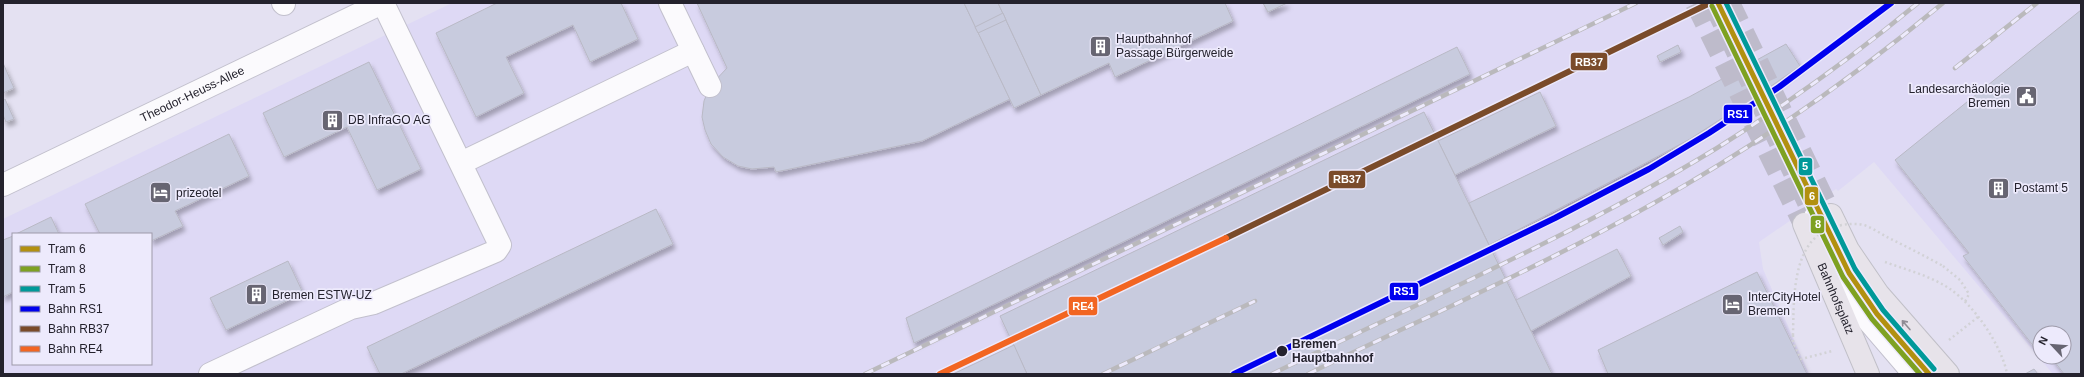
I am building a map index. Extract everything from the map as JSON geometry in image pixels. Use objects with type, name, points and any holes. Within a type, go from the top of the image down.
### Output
[{"type":"main road","name":"Bahnhofsplatz","points":[[1817,218],[1866,369]]},
{"type":"main road","points":[[1817,218],[1848,250],[1878,294],[1948,374]]},
{"type":"street","points":[[210,374],[351,308],[374,303],[496,250],[500,245],[382,3]]},
{"type":"street","name":"Theodor-Heuss-Allee","points":[[3,185],[382,3]]},
{"type":"street","points":[[670,3],[710,86]]},
{"type":"street","points":[[461,163],[693,51]]},
{"type":"street","points":[[1817,218],[1866,318],[1914,374]]},
{"type":"path","points":[[1817,218],[1846,230]]},
{"type":"path","points":[[1866,369],[1845,360],[1833,350],[1801,359],[1794,342],[1794,294],[1798,272],[1804,254],[1816,235],[1832,227],[1849,223],[1865,226],[1944,266],[1960,280],[1969,294],[1965,302]]},
{"type":"path","points":[[1881,261],[1932,279],[1951,289],[1978,317],[1995,345],[2007,374]]},
{"type":"path","points":[[1966,326],[1978,317]]},
{"type":"shaded area","points":[[452,3],[2081,3],[2081,374],[2053,374],[2045,365],[2072,365],[2072,325],[2032,325],[2032,349],[1874,162],[1838,191],[1836,189],[1759,242],[1763,269],[1809,374],[3,374],[3,219]]},
{"type":"building","points":[[497,3],[621,3],[638,39],[590,62],[573,25],[506,57],[524,93],[476,117],[436,33]]},
{"type":"building","points":[[697,3],[964,3],[1010,99],[922,141],[776,172],[774,167],[752,169],[738,166],[723,157],[711,144],[705,130],[702,117],[704,101],[710,86],[727,68]]},
{"type":"building","points":[[964,3],[998,3],[1041,95],[1014,108]]},
{"type":"building","name":"Hauptbahnhof Passage Bürgerweide","points":[[998,3],[1225,3],[1233,21],[1115,77],[1109,63],[1041,95]]},
{"type":"building","points":[[1263,3],[1287,3],[1268,12]]},
{"type":"building","points":[[1263,3],[1287,3],[1268,12]]},
{"type":"building","name":"Postamt 5","points":[[2081,10],[2081,374],[2064,374],[2057,365],[2072,365],[2072,325],[2032,325],[2032,344],[1963,256],[1969,253],[1895,160]]},
{"type":"building","points":[[1003,13],[1006,20],[978,33],[975,27]]},
{"type":"building","points":[[1786,44],[1800,66],[1764,91],[1690,139],[1489,245],[1469,203],[1689,97]]},
{"type":"building","points":[[1678,45],[1681,52],[1660,62],[1657,56]]},
{"type":"building","points":[[1457,47],[1470,74],[914,343],[906,318]]},
{"type":"building","name":"DB InfraGO AG","points":[[369,62],[421,169],[377,190],[347,127],[284,157],[263,113]]},
{"type":"building","points":[[3,63],[14,88],[3,93]]},
{"type":"building","points":[[1540,92],[1556,126],[1455,175],[1438,141]]},
{"type":"building","points":[[5,99],[14,119],[6,122],[3,115],[3,100]]},
{"type":"building","name":"Bremen Hauptbahnhof","points":[[1424,112],[1552,374],[1027,374],[1000,316]]},
{"type":"building","name":"prizeotel","points":[[229,134],[249,176],[175,211],[183,226],[152,241],[152,233],[100,233],[85,204]]},
{"type":"building","points":[[656,209],[673,244],[401,374],[380,374],[367,347]]},
{"type":"building","points":[[51,217],[59,233],[18,233]]},
{"type":"building","points":[[1680,226],[1683,232],[1663,245],[1659,238]]},
{"type":"building","points":[[12,236],[12,292],[3,297],[3,240]]},
{"type":"building","points":[[1617,249],[1631,276],[1531,331],[1516,300]]},
{"type":"building","name":"Bremen ESTW-UZ","points":[[288,261],[303,293],[226,330],[210,298]]},
{"type":"building","name":"InterCityHotel Bremen","points":[[1757,272],[1807,374],[1608,374],[1598,350]]},
{"type":"building","points":[[1014,345],[1027,374],[953,374]]},
{"type":"building","points":[[2034,369],[2038,374],[2025,374]]},
{"type":"tunnel","points":[[1696,3],[1804,224]]},
{"type":"tunnel","points":[[1714,3],[1815,217]]},
{"type":"tunnel","points":[[1729,3],[1831,215]]},
{"type":"railway","points":[[865,374],[1636,3]]},
{"type":"railway","points":[[1272,374],[1497,267],[1609,210],[1663,180],[1717,148],[1794,97],[1845,61],[1918,3]]},
{"type":"railway","points":[[1308,374],[1569,248],[1612,226],[1692,181],[1803,110],[1874,58],[1943,3]]},
{"type":"railway","points":[[1955,68],[2037,3]]},
{"type":"railway","points":[[1103,374],[1255,301]]},
{"type":"tram line","name":"6","points":[[1718,3],[1849,273],[1877,314],[1929,374]]},
{"type":"tram line","name":"5","points":[[1726,3],[1855,269],[1883,310],[1934,369]]},
{"type":"tram line","name":"8","points":[[1712,6],[1843,277],[1872,319],[1920,374]]},
{"type":"rail line","name":"RB37","points":[[1226,238],[1710,3]]},
{"type":"rail line","name":"RS1","points":[[1234,374],[1555,218],[1649,169],[1709,133],[1779,87],[1891,3]]},
{"type":"rail line","name":"RE4","points":[[940,374],[1226,238]]},
{"type":"place","name":"Hauptbahnhof Passage Bürgerweide","points":[[1100,46]]},
{"type":"place","name":"Landesarchäologie Bremen","points":[[2026,96]]},
{"type":"place","name":"DB InfraGO AG","points":[[332,120]]},
{"type":"place","name":"Postamt 5","points":[[1999,188]]},
{"type":"place","name":"prizeotel","points":[[160,193]]},
{"type":"place","name":"Bremen ESTW-UZ","points":[[257,295]]},
{"type":"place","name":"InterCityHotel Bremen","points":[[1732,304]]},
{"type":"place","name":"Bremen Hauptbahnhof","points":[[1282,351]]}]
